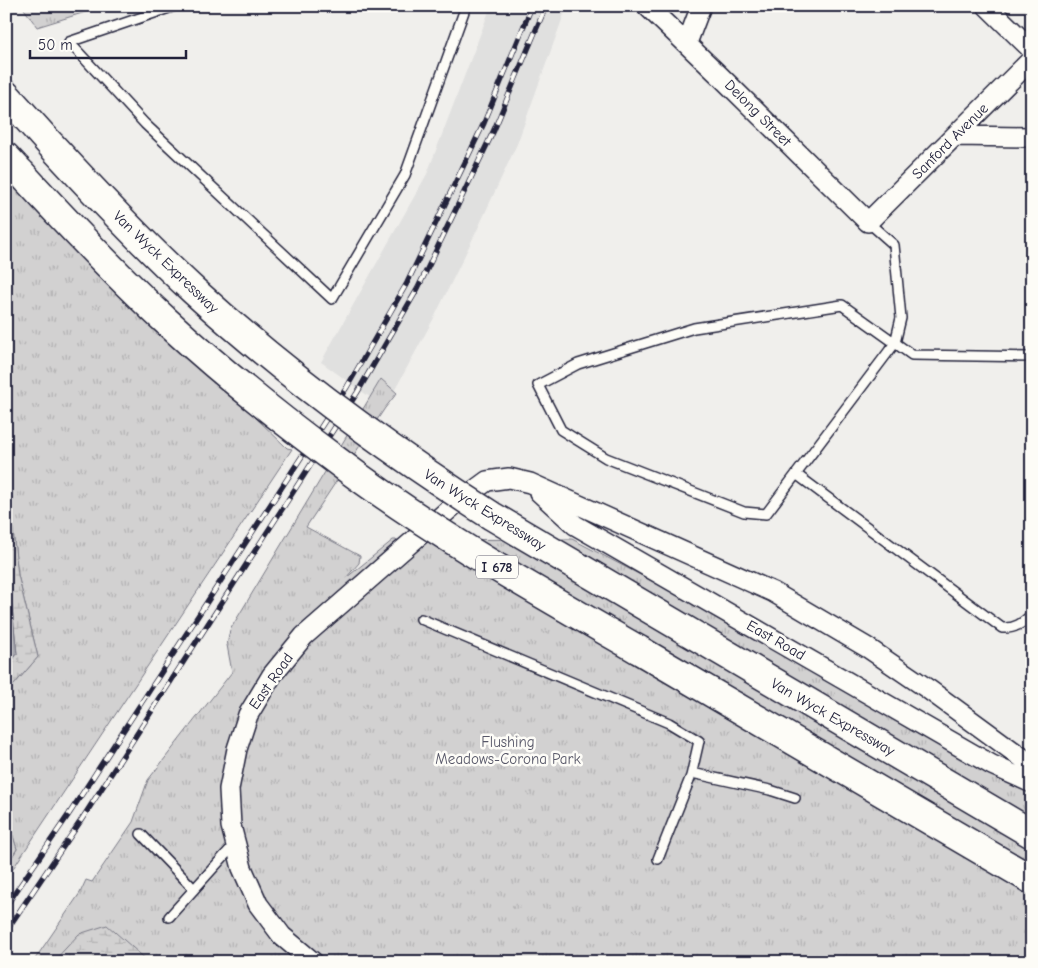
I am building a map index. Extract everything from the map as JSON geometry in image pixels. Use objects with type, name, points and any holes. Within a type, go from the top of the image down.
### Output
[{"type":"highway","name":"Van Wyck Expressway","points":[[6,95],[98,196],[194,290],[259,348],[359,426],[432,478],[492,516],[1032,834]]},
{"type":"highway","name":"I 678","points":[[6,157],[75,231],[166,321],[271,411],[409,512],[470,551],[1032,880]]},
{"type":"street","name":"Delong Street","points":[[647,6],[868,222]]},
{"type":"street","points":[[687,43],[701,6]]},
{"type":"street","points":[[987,6],[1032,50]]},
{"type":"street","name":"Sanford Avenue","points":[[868,222],[1032,59]]},
{"type":"street","points":[[955,136],[1032,137]]},
{"type":"street","name":"East Road","points":[[313,962],[282,936],[258,904],[242,868],[231,826],[229,789],[237,749],[248,714],[272,675],[304,636],[453,506],[487,481],[509,478],[529,483],[574,525],[992,765],[1032,783]]},
{"type":"street","points":[[529,483],[773,592],[868,648],[1032,765]]},
{"type":"lane","points":[[176,6],[69,42],[145,124],[332,298],[405,175],[466,6]]},
{"type":"lane","points":[[868,222],[894,246],[901,318],[895,343],[766,514],[744,512],[606,458],[561,430],[538,385],[578,364],[694,328],[842,305],[895,343],[912,355],[1032,357]]},
{"type":"lane","points":[[796,474],[1002,628],[1012,629],[1032,614]]},
{"type":"lane","points":[[422,620],[669,723],[699,741],[692,773],[658,859]]},
{"type":"lane","points":[[692,773],[770,790],[794,798]]},
{"type":"lane","points":[[141,834],[194,889]]},
{"type":"lane","points":[[169,916],[236,844]]},
{"type":"shaded area","points":[[491,6],[567,6],[517,144],[435,316],[385,408],[321,362],[427,174]]},
{"type":"green space","points":[[22,6],[105,6],[37,27]]},
{"type":"green space","points":[[6,175],[287,448],[292,449],[6,879],[6,866],[17,849],[6,814],[6,694],[38,657],[18,575],[6,471]]},
{"type":"green space","name":"Flushing Meadows-Corona Park","points":[[381,379],[397,393],[385,408],[306,527],[360,556],[359,563],[346,578],[393,540],[572,539],[728,621],[918,734],[1032,793],[1032,962],[33,962],[80,893],[86,880],[92,882],[133,822],[148,780],[232,672],[227,645],[230,630]]},
{"type":"green space","points":[[6,471],[18,575],[38,657],[6,694],[6,669],[17,654],[6,553]]},
{"type":"green space","points":[[6,814],[17,849],[6,866]]},
{"type":"green space","points":[[107,925],[149,962],[53,962],[79,934]]},
{"type":"water","points":[[6,553],[17,654],[6,669]]},
{"type":"railway","points":[[6,906],[69,814],[347,387],[407,283],[484,123],[532,6]]},
{"type":"railway","points":[[6,931],[80,822],[357,393],[418,288],[494,130],[546,6]]}]
